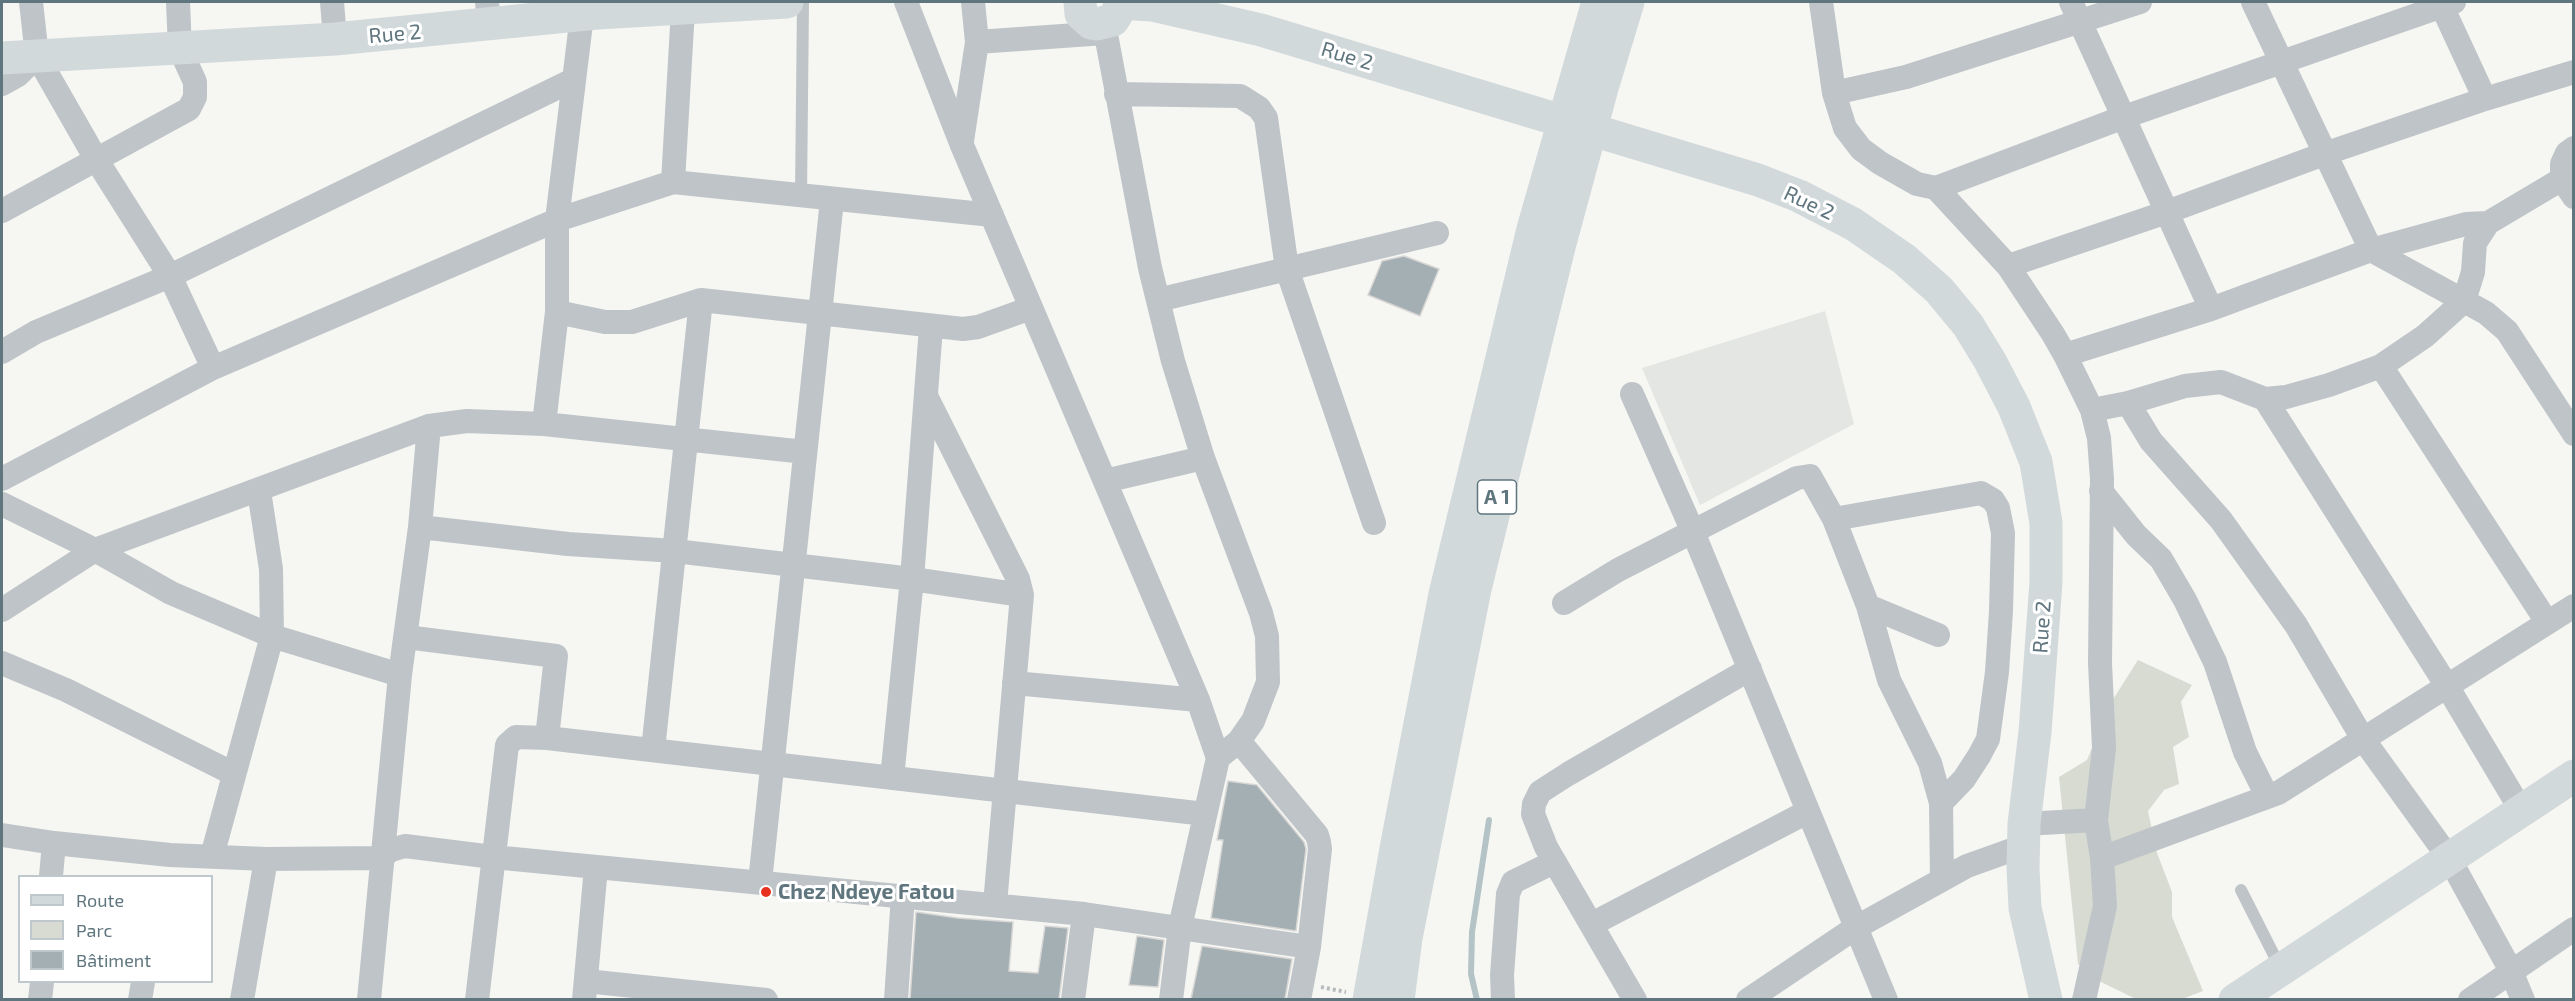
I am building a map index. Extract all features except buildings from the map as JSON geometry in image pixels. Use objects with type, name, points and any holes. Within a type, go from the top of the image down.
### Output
[{"type":"main road","name":"Rue 2","points":[[2,58],[335,39],[488,13],[683,9],[787,2]]},
{"type":"main road","points":[[1080,2],[1081,14],[1091,22],[1112,15]]},
{"type":"main road","name":"A 1","points":[[1361,996],[1398,838],[1445,594],[1533,229],[1598,2]]},
{"type":"main road","name":"A 1","points":[[1398,999],[1406,938],[1478,578],[1559,247],[1628,2]]},
{"type":"main road","name":"Rue 2","points":[[1112,15],[1152,5],[1261,30],[1758,180],[1800,196],[1853,224],[1904,259],[1939,290],[1968,325],[1990,361],[2013,407],[2036,462],[2046,523],[2046,582],[2035,732],[2024,835],[2025,908],[2046,999]]},
{"type":"main road","points":[[2261,988],[2449,858],[2574,776]]},
{"type":"street","points":[[31,2],[37,56],[96,159],[170,276],[213,368]]},
{"type":"street","points":[[2,211],[189,109],[195,97],[195,82],[180,49],[178,2]]},
{"type":"street","points":[[332,2],[335,39]]},
{"type":"street","points":[[906,2],[961,143],[1198,700],[1218,758],[1180,927],[1171,999]]},
{"type":"street","points":[[961,143],[977,42],[973,2]]},
{"type":"street","points":[[1821,2],[1834,93],[1845,128],[1861,149],[1917,184],[1936,188],[2124,117],[2445,3],[2485,99]]},
{"type":"street","points":[[1834,93],[1906,77],[2075,11],[2140,2]]},
{"type":"street","points":[[2253,2],[2371,250],[2486,313],[2507,331],[2574,434]]},
{"type":"street","points":[[674,182],[683,9]]},
{"type":"street","points":[[544,424],[557,312],[557,220],[573,80],[592,10]]},
{"type":"street","points":[[2075,11],[2211,309]]},
{"type":"street","points":[[977,42],[1112,15],[1116,94],[1158,300],[1173,361],[1203,458],[1262,613],[1267,636],[1268,682],[1253,721],[1239,741],[1218,758]]},
{"type":"street","points":[[2,84],[18,75],[37,56]]},
{"type":"street","points":[[2008,266],[2167,212],[2324,154],[2485,99],[2574,72]]},
{"type":"street","points":[[2,352],[36,332],[170,276],[573,80]]},
{"type":"street","points":[[1116,94],[1240,96],[1259,108],[1266,118],[1287,269],[1374,523]]},
{"type":"street","points":[[2065,355],[2211,309],[2371,250],[2466,224],[2488,224],[2568,188],[2564,158],[2574,148]]},
{"type":"street","points":[[2,478],[213,368],[557,220],[674,182],[992,215]]},
{"type":"street","points":[[1936,188],[2008,266],[2054,334],[2092,410],[2099,438],[2100,663],[2104,748],[2096,820],[2102,858],[2105,906],[2084,999]]},
{"type":"street","points":[[760,882],[832,200]]},
{"type":"street","points":[[2092,410],[2128,403],[2185,386],[2221,382],[2265,399],[2286,397],[2329,385],[2381,366],[2425,336],[2464,301],[2473,272],[2475,243],[2488,224]]},
{"type":"street","points":[[1158,300],[1437,233]]},
{"type":"street","points":[[557,312],[605,322],[632,322],[701,300],[931,327],[978,327],[1031,308]]},
{"type":"street","points":[[652,750],[701,300]]},
{"type":"street","points":[[892,778],[912,579],[931,327]]},
{"type":"street","points":[[2381,366],[2547,622]]},
{"type":"street","points":[[1632,394],[1693,532],[1886,999]]},
{"type":"street","points":[[926,396],[1018,579],[1022,594],[995,904]]},
{"type":"street","points":[[2265,399],[2447,686],[2521,810]]},
{"type":"street","points":[[2128,403],[2151,441],[2221,520],[2296,625],[2363,739],[2449,858],[2511,971],[2523,999]]},
{"type":"street","points":[[2,610],[96,550],[429,426],[467,421],[544,424],[805,452]]},
{"type":"street","points":[[369,999],[400,675],[420,527],[429,426]]},
{"type":"street","points":[[1105,481],[1203,458]]},
{"type":"street","points":[[1564,603],[1618,570],[1804,475],[1814,480],[1834,519],[1868,606],[1889,680],[1929,763],[1941,802],[1942,880]]},
{"type":"street","points":[[212,856],[272,636],[271,569],[259,491]]},
{"type":"street","points":[[2101,491],[2129,526],[2161,559],[2185,600],[2215,662],[2245,752],[2265,792],[2270,796]]},
{"type":"street","points":[[1834,519],[1982,493],[1993,500],[1998,508],[2003,532],[2001,611],[1997,672],[1988,739],[1964,779],[1941,802]]},
{"type":"street","points":[[2,504],[96,550],[171,593],[272,636],[400,675]]},
{"type":"street","points":[[420,527],[568,544],[675,551],[1022,594]]},
{"type":"street","points":[[1868,606],[1938,635]]},
{"type":"street","points":[[2102,858],[2278,793],[2574,606]]},
{"type":"street","points":[[406,638],[556,656],[547,738]]},
{"type":"street","points":[[2,663],[66,690],[234,774]]},
{"type":"street","points":[[1635,999],[1546,847],[1533,814],[1534,804],[1540,792],[1750,669]]},
{"type":"street","points":[[1014,683],[1198,700]]},
{"type":"street","points":[[477,999],[507,745],[516,737],[547,738],[1205,814]]},
{"type":"street","points":[[1239,741],[1317,835],[1319,842],[1308,993]]},
{"type":"street","points":[[1592,924],[1807,812]]},
{"type":"street","points":[[1748,999],[1855,928],[2024,835],[2096,820]]},
{"type":"street","points":[[2,836],[54,843],[167,866],[212,856],[266,859],[381,858],[398,847],[405,846],[494,857],[995,904],[1180,927],[1310,947]]},
{"type":"street","points":[[51,875],[54,843]]},
{"type":"street","points":[[242,999],[266,859]]},
{"type":"street","points":[[1503,999],[1502,975],[1508,894],[1513,882],[1554,862]]},
{"type":"street","points":[[596,867],[585,990],[766,999]]},
{"type":"street","points":[[896,999],[903,895]]},
{"type":"street","points":[[1073,999],[1084,914]]},
{"type":"street","points":[[2470,999],[2574,929]]},
{"type":"street","points":[[40,999],[42,983]]},
{"type":"street","points":[[140,999],[143,983]]},
{"type":"lane","points":[[801,196],[803,2]]},
{"type":"lane","points":[[2241,890],[2261,988]]},
{"type":"path","points":[[1308,993],[1361,996]]},
{"type":"shaded area","points":[[1825,311],[1854,424],[1700,505],[1642,368]]},
{"type":"green space","points":[[2138,660],[2192,685],[2181,702],[2189,737],[2173,747],[2179,784],[2164,790],[2148,811],[2157,853],[2172,892],[2172,917],[2203,991],[2182,999],[2136,999],[2101,982],[2078,964],[2059,777],[2087,760],[2112,701]]},
{"type":"waterway","points":[[1477,1000],[1471,974],[1472,932],[1489,820]]},
{"type":"place","name":"Chez Ndeye Fatou","points":[[766,892]]}]
